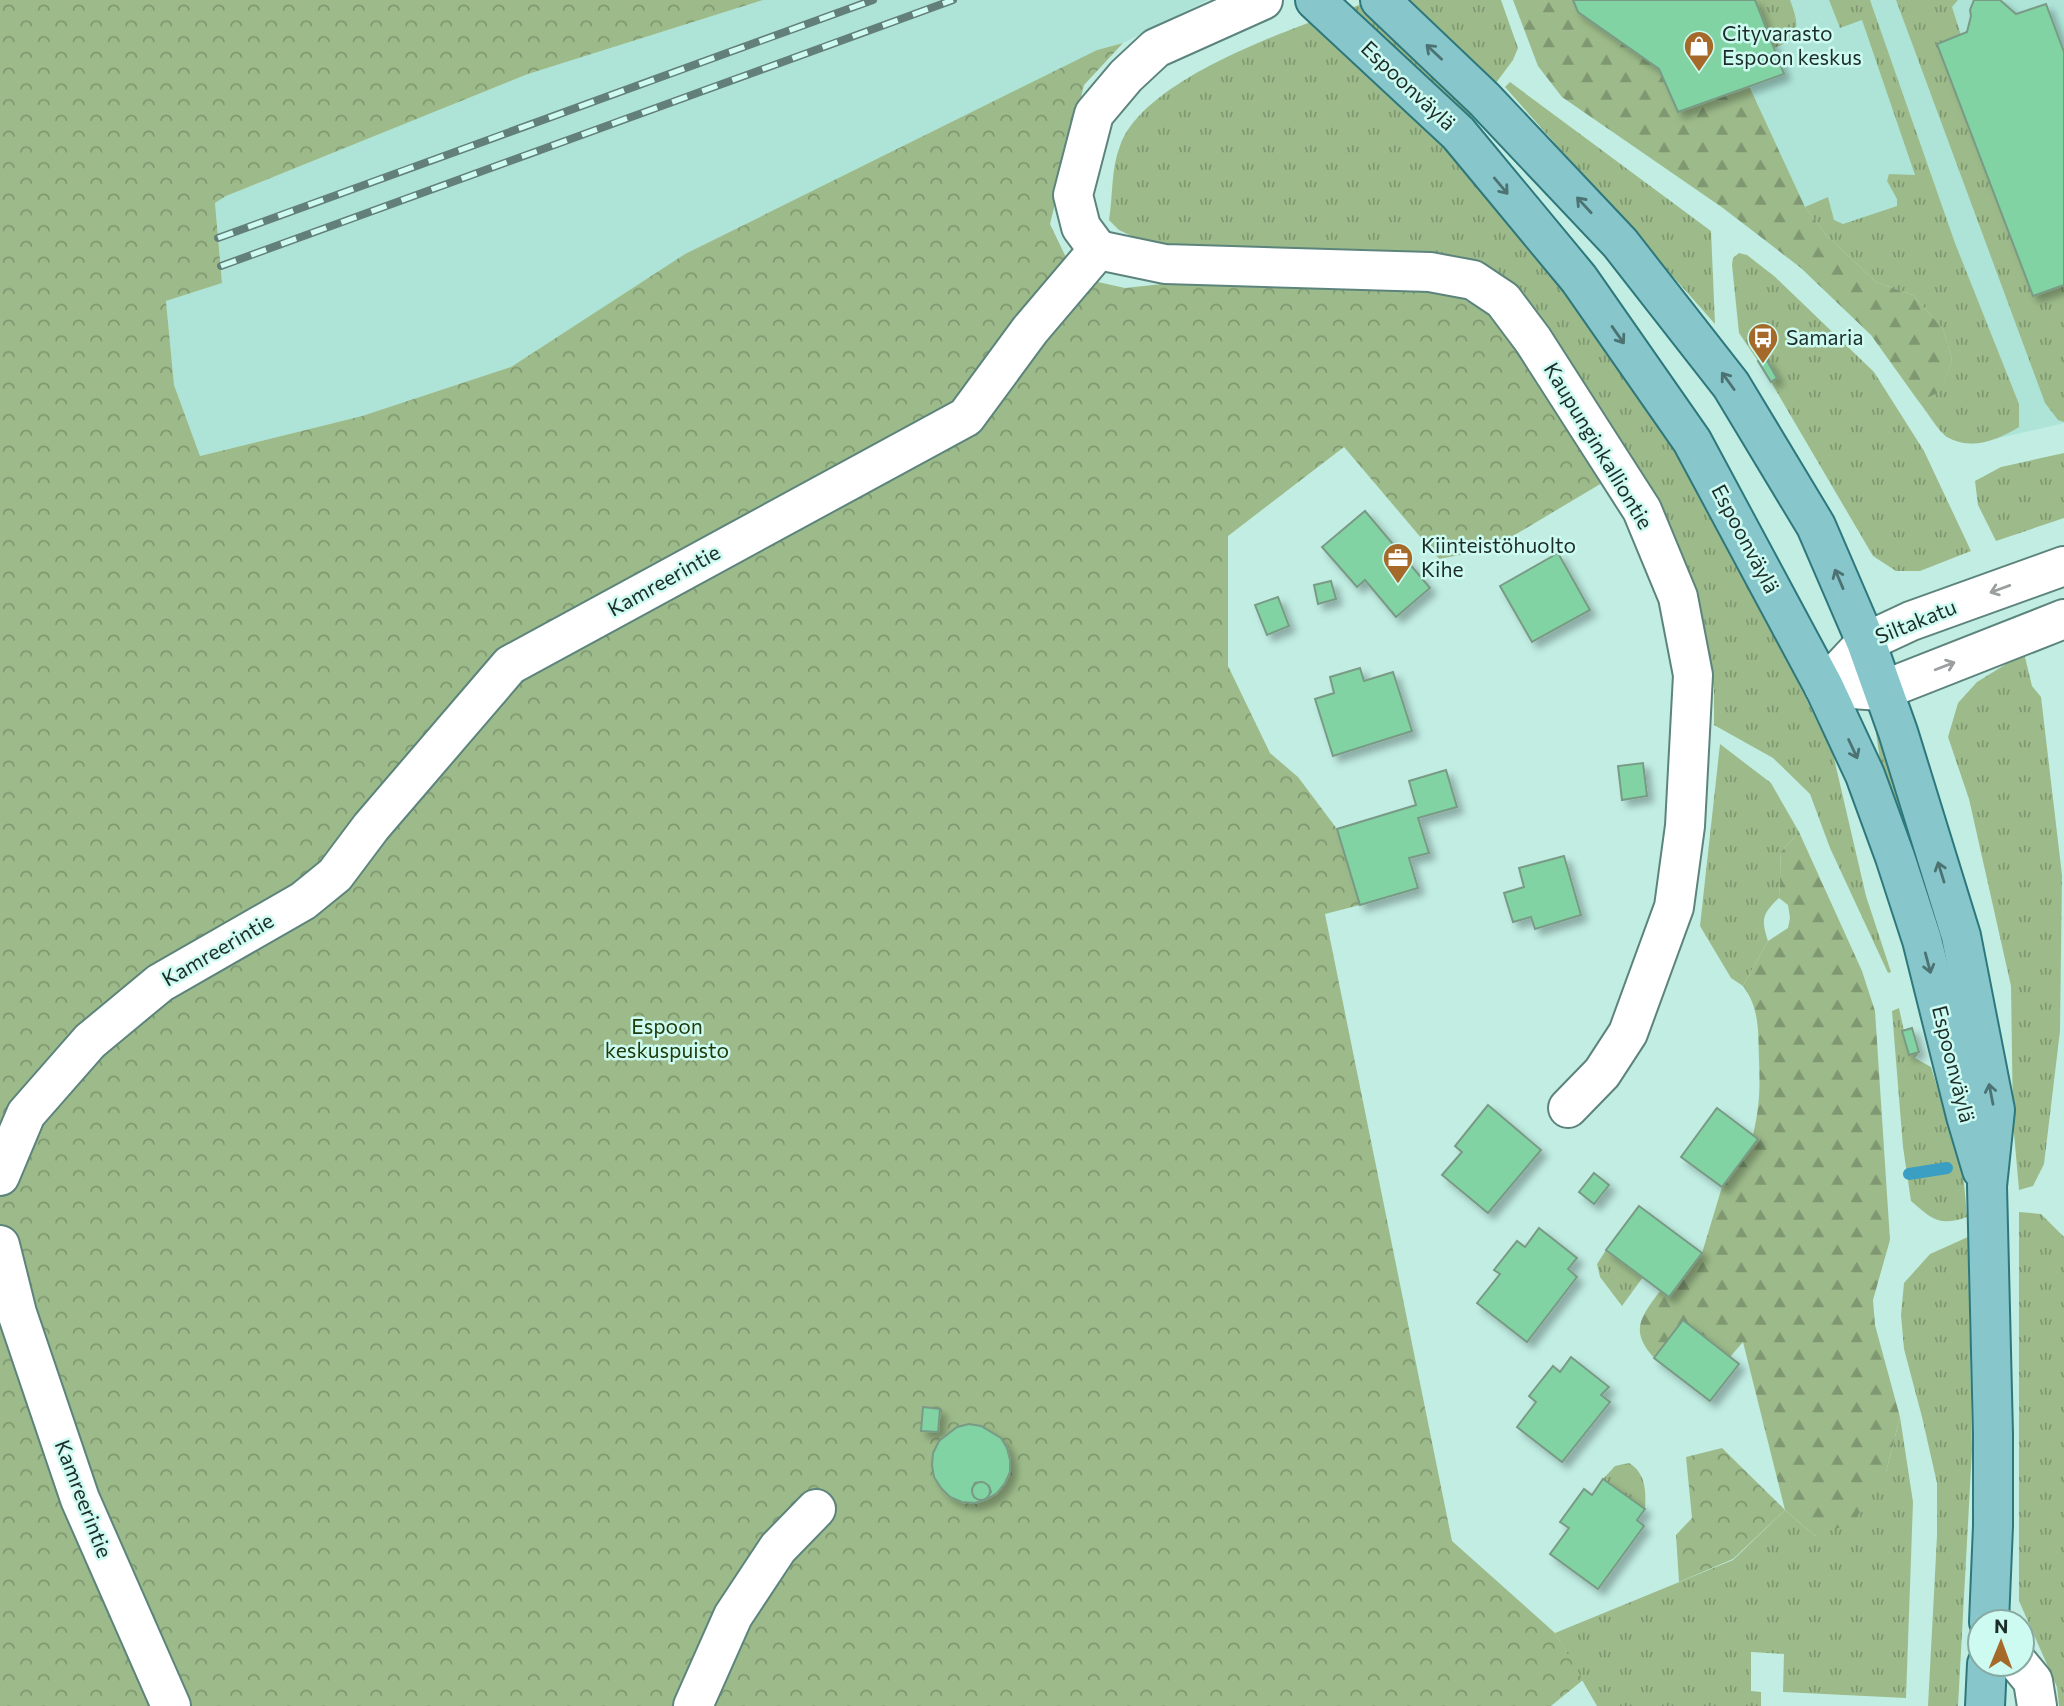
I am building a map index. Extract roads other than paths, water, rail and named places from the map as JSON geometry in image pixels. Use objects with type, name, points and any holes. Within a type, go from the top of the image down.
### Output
[{"type":"main road","name":"Espoonväylä","points":[[1315,0],[1458,133],[1579,279],[1692,442],[1824,687],[1865,775],[1922,940],[1966,1116],[1987,1186]]},
{"type":"main road","name":"Espoonväylä","points":[[1380,0],[1484,99],[1620,243],[1731,385],[1816,526],[1866,642],[1881,691],[1898,732],[1961,936],[1995,1110],[1987,1186],[1993,1434],[1990,1608]]},
{"type":"main road","points":[[1985,1706],[1986,1678]]},
{"type":"street","points":[[1098,250],[1081,227],[1073,195],[1094,114],[1126,76],[1156,48],[1263,0]]},
{"type":"street","name":"Kaupunginkalliontie","points":[[1098,250],[1164,264],[1430,272],[1473,280],[1503,300],[1533,340],[1642,510],[1678,597],[1693,675],[1685,826],[1674,907],[1628,1033],[1602,1073],[1568,1108]]},
{"type":"street","name":"Kamreerintie","points":[[0,1176],[26,1114],[90,1041],[160,983],[303,901],[335,875],[371,827],[510,665],[966,417],[1030,330],[1098,250]]},
{"type":"street","name":"Siltakatu","points":[[1824,687],[1866,642],[1911,621],[2064,566]]},
{"type":"street","points":[[1824,687],[1881,691],[2064,619]]},
{"type":"street","name":"Kamreerintie","points":[[0,1245],[17,1313],[80,1499],[171,1706]]},
{"type":"street","points":[[693,1706],[733,1616],[778,1548],[816,1509]]},
{"type":"street","points":[[2031,1678],[2037,1706]]},
{"type":"waterway","points":[[1909,1174],[1947,1168]]},
{"type":"railway","points":[[218,238],[873,0]]},
{"type":"railway","points":[[221,266],[953,0]]},
{"type":"place","name":"Cityvarasto Espoon keskus","points":[[1699,73]]},
{"type":"place","name":"Samaria","points":[[1763,365]]},
{"type":"place","name":"Kiinteistöhuolto Kihe","points":[[1398,585]]},
{"type":"park label","name":"Espoon keskuspuisto","points":[[667,1039]]}]
